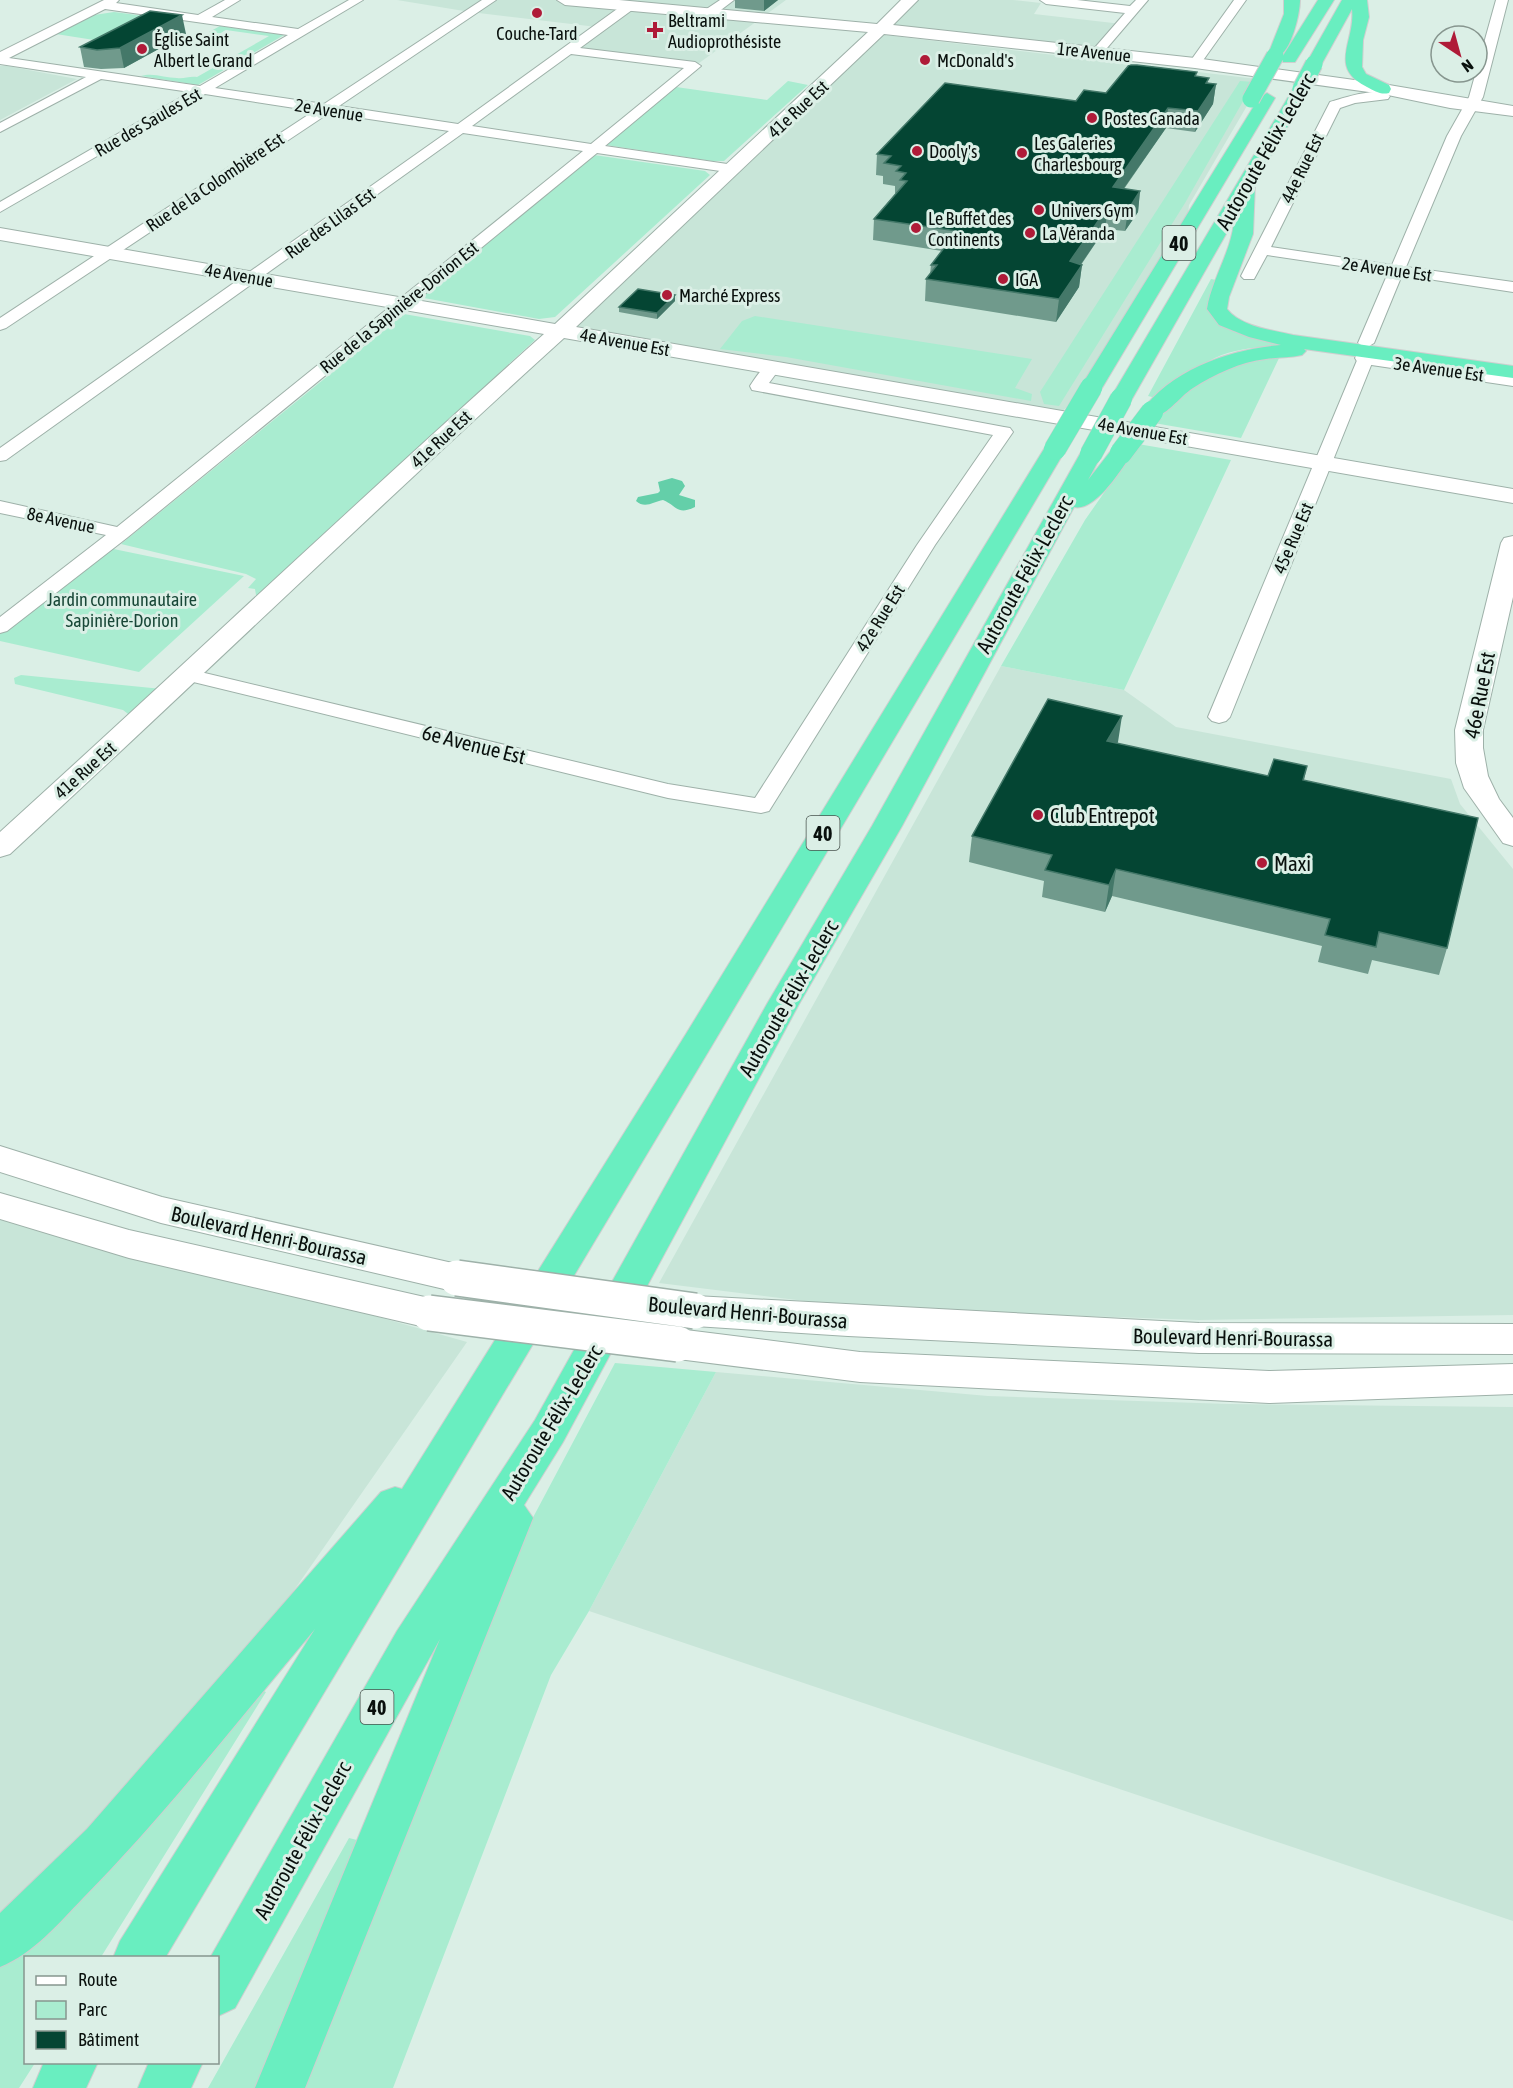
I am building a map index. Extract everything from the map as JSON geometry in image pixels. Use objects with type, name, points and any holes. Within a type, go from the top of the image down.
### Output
[{"type":"highway","points":[[1282,57],[1292,14],[1292,0]]},
{"type":"highway","name":"Autoroute Félix-Leclerc","points":[[138,1956],[460,1427],[698,1042],[1186,232],[1282,57],[1326,0]]},
{"type":"highway","name":"Autoroute Félix-Leclerc","points":[[219,1989],[412,1645],[549,1431],[783,1005],[887,826],[1090,454],[1294,103],[1350,0]]},
{"type":"highway","points":[[1359,0],[1361,17],[1355,40],[1354,67],[1359,77],[1383,92]]},
{"type":"highway","points":[[1246,185],[1243,234],[1217,309],[1226,321],[1256,333],[1293,340],[1513,372]]},
{"type":"highway","points":[[1048,531],[1096,486],[1152,412],[1183,384],[1219,365],[1254,355],[1283,351],[1366,351]]},
{"type":"highway","points":[[0,1943],[22,1926],[103,1845],[460,1427]]},
{"type":"highway","points":[[280,2088],[461,1638],[549,1431]]},
{"type":"highway","points":[[58,2088],[72,2064]]},
{"type":"highway","points":[[163,2088],[177,2064]]},
{"type":"street","points":[[201,18],[234,0]]},
{"type":"street","name":"Rue des Saules Est","points":[[0,208],[357,0]]},
{"type":"street","name":"Rue de la Colombière Est","points":[[0,325],[490,0]]},
{"type":"street","name":"1re Avenue","points":[[565,0],[878,31],[1383,92]]},
{"type":"street","points":[[712,13],[728,0]]},
{"type":"street","name":"41e Rue Est","points":[[0,848],[734,169],[910,0]]},
{"type":"street","points":[[1046,0],[1133,10]]},
{"type":"street","points":[[1097,52],[1142,0]]},
{"type":"street","points":[[1195,63],[1240,0]]},
{"type":"street","points":[[0,58],[109,2],[300,33]]},
{"type":"street","name":"45e Rue Est","points":[[1219,717],[1324,463],[1396,270],[1454,136],[1476,97],[1505,2]]},
{"type":"street","name":"Rue des Lilas Est","points":[[0,456],[459,129],[566,50],[619,4]]},
{"type":"street","name":"1re Avenue","points":[[878,31],[1195,63],[1513,111]]},
{"type":"street","name":"Rue de la Sapinière-Dorion Est","points":[[0,627],[121,533],[695,66],[566,50]]},
{"type":"street","name":"2e Avenue","points":[[0,58],[98,75],[734,169]]},
{"type":"street","points":[[0,128],[98,75]]},
{"type":"street","name":"44e Rue Est","points":[[1249,276],[1335,105],[1383,92]]},
{"type":"street","name":"4e Avenue","points":[[0,234],[478,317]]},
{"type":"street","name":"2e Avenue Est","points":[[1262,250],[1513,287]]},
{"type":"street","name":"4e Avenue Est","points":[[478,317],[1513,495]]},
{"type":"street","name":"3e Avenue Est","points":[[1366,351],[1513,379]]},
{"type":"street","name":"42e Rue Est","points":[[761,806],[926,545],[1004,432],[758,386],[773,367]]},
{"type":"street","name":"8e Avenue","points":[[0,507],[121,533]]},
{"type":"street","name":"46e Rue Est","points":[[1513,543],[1469,730],[1468,757],[1473,779],[1491,810],[1513,837]]},
{"type":"street","name":"6e Avenue Est","points":[[188,675],[658,789],[761,806]]},
{"type":"street","name":"Boulevard Henri-Bourassa","points":[[0,1159],[161,1210],[248,1232],[458,1278],[695,1311],[1198,1338],[1513,1339]]},
{"type":"street","name":"Boulevard Henri-Bourassa","points":[[0,1206],[129,1244],[429,1313],[860,1367],[1269,1387],[1513,1379]]},
{"type":"shaded area","points":[[397,0],[786,0],[695,66],[566,50],[597,27],[470,12]]},
{"type":"shaded area","points":[[910,0],[1013,0],[1041,3],[1034,14],[1122,24],[1097,52],[880,28]]},
{"type":"shaded area","points":[[876,34],[1257,79],[1251,99],[1189,205],[1186,232],[1091,388],[1056,416],[559,331]]},
{"type":"shaded area","points":[[0,66],[7,66],[77,79],[0,120]]},
{"type":"shaded area","points":[[672,478],[682,481],[685,486],[679,495],[695,500],[695,507],[680,510],[663,500],[646,505],[636,501],[638,497],[658,493],[660,491],[658,482]]},
{"type":"shaded area","points":[[1001,666],[1124,690],[1176,727],[1451,779],[1460,804],[1513,869],[1513,1315],[1199,1320],[861,1308],[659,1283]]},
{"type":"shaded area","points":[[0,1210],[467,1342],[212,1708],[0,1925]]},
{"type":"shaded area","points":[[716,1372],[988,1396],[1229,1404],[1513,1407],[1513,1921],[589,1611]]},
{"type":"green space","points":[[114,12],[152,17],[94,40],[56,34],[94,15]]},
{"type":"green space","points":[[220,26],[284,35],[198,85],[141,76],[197,77],[269,36],[226,30],[219,34],[209,32]]},
{"type":"green space","points":[[788,81],[808,85],[724,161],[606,145],[676,87],[767,100]]},
{"type":"green space","points":[[1240,81],[1254,82],[1185,203],[1059,406],[1044,404],[1040,392]]},
{"type":"green space","points":[[594,155],[705,171],[710,175],[555,317],[539,319],[424,298],[426,293]]},
{"type":"green space","points":[[1211,279],[1216,280],[1210,300],[1214,313],[1322,348],[1268,347],[1228,353],[1200,366],[1156,398],[1148,396]]},
{"type":"green space","points":[[404,314],[530,336],[535,340],[498,374],[501,375],[262,597],[256,595],[255,589],[248,588],[256,579],[246,574],[121,544]]},
{"type":"green space","points":[[755,316],[1032,359],[1015,388],[1032,394],[1031,401],[786,357],[720,349],[742,321]]},
{"type":"green space","points":[[1280,356],[1241,438],[1154,423],[1165,410],[1194,385],[1250,358]]},
{"type":"green space","points":[[1138,444],[1231,460],[1124,690],[1001,666],[1085,520]]},
{"type":"green space","name":"Jardin communautaire Sapinière-Dorion","points":[[104,547],[244,576],[139,672],[0,641],[0,627]]},
{"type":"green space","points":[[21,675],[162,689],[132,717],[123,710],[15,684],[14,678]]},
{"type":"green space","points":[[615,1363],[716,1372],[589,1611],[551,1675],[393,2088],[296,2088],[477,1623]]},
{"type":"green space","points":[[250,1686],[266,1692],[102,1956],[24,1956],[24,2064],[34,2064],[19,2088],[0,2088],[0,1959]]},
{"type":"green space","points":[[349,1838],[365,1842],[272,2088],[208,2088]]},
{"type":"building","points":[[150,11],[182,15],[120,48],[97,50],[80,47]]},
{"type":"building","name":"Les Galeries Charlesbourg","points":[[1129,65],[1197,72],[1195,76],[1209,78],[1206,83],[1216,84],[1198,111],[1168,108],[1113,187],[1140,191],[1128,210],[1108,207],[1070,261],[1082,265],[1059,299],[926,279],[937,265],[931,265],[957,231],[874,219],[907,181],[900,180],[906,173],[896,171],[901,166],[884,163],[891,156],[877,154],[945,83],[1076,101],[1084,90],[1106,93]]},
{"type":"building","points":[[638,289],[675,295],[657,313],[619,307]]},
{"type":"building","name":"Maxi","points":[[1048,699],[1122,716],[1107,741],[1268,776],[1274,759],[1307,766],[1303,780],[1478,818],[1447,948],[1379,932],[1376,947],[1325,935],[1330,919],[1116,869],[1109,885],[1045,870],[1052,855],[972,836]]},
{"type":"place","name":"Couche-Tard","points":[[537,13]]},
{"type":"place","name":"Beltrami Audioprothésiste","points":[[655,30]]},
{"type":"place","name":"Église Saint Albert le Grand","points":[[142,49]]},
{"type":"place","name":"McDonald's","points":[[925,60]]},
{"type":"place","name":"Postes Canada","points":[[1092,118]]},
{"type":"place","name":"Dooly's","points":[[917,151]]},
{"type":"place","name":"Les Galeries Charlesbourg","points":[[1022,153]]},
{"type":"place","name":"Univers Gym","points":[[1039,210]]},
{"type":"place","name":"Le Buffet des Continents","points":[[916,228]]},
{"type":"place","name":"La Véranda","points":[[1030,233]]},
{"type":"place","name":"IGA","points":[[1003,279]]},
{"type":"place","name":"Marché Express","points":[[667,295]]},
{"type":"place","name":"Club Entrepot","points":[[1038,815]]},
{"type":"place","name":"Maxi","points":[[1262,863]]}]
